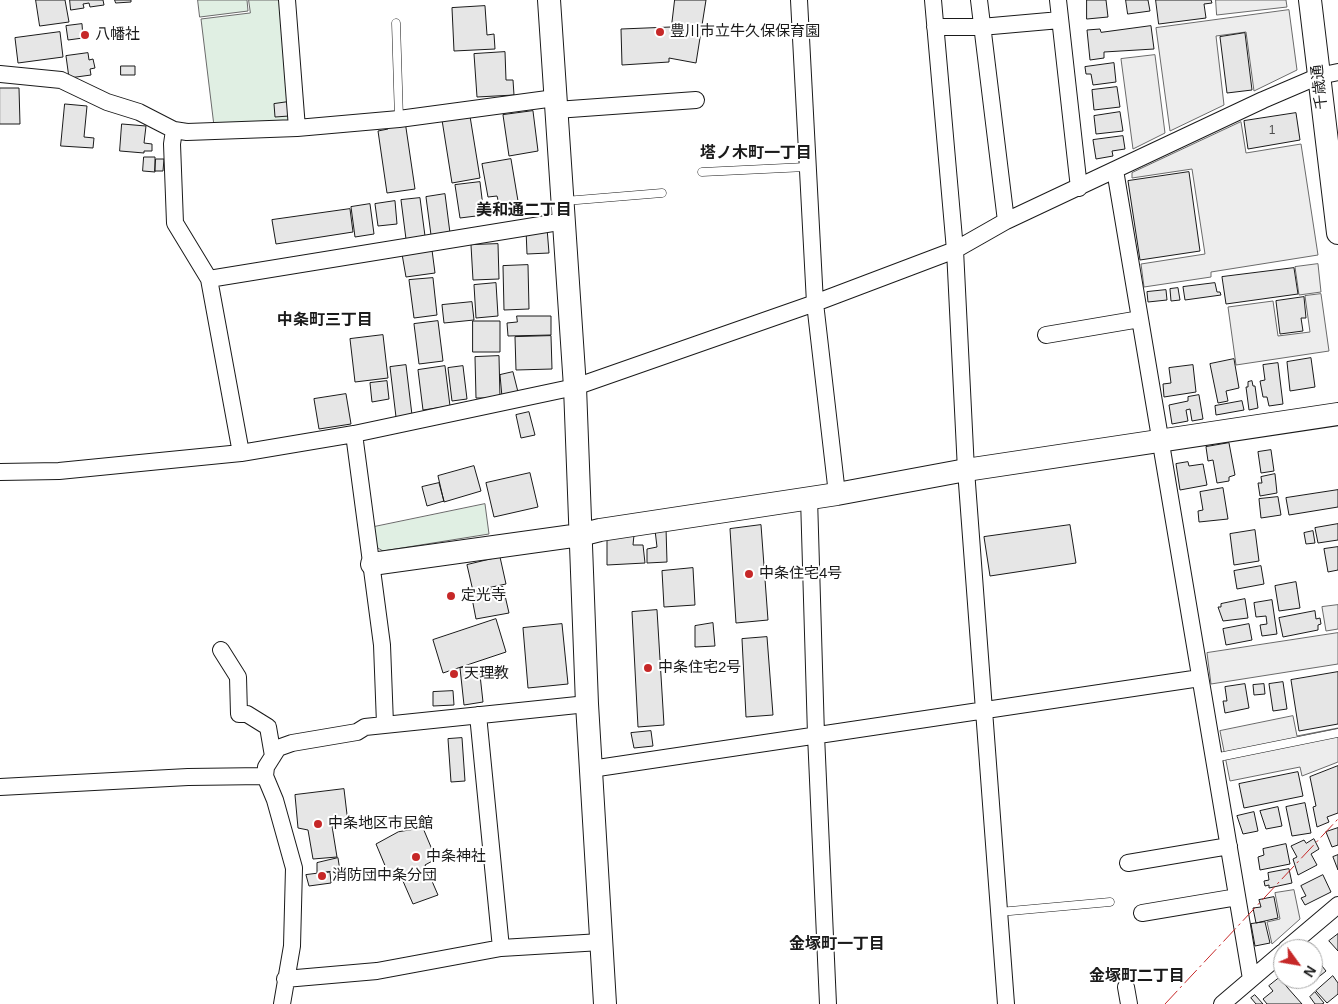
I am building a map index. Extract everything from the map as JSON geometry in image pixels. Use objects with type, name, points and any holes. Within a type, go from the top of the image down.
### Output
[{"type":"street","points":[[287,0],[297,128]]},
{"type":"street","points":[[549,0],[574,387],[587,704],[605,1004]]},
{"type":"street","points":[[798,0],[815,303],[837,494]]},
{"type":"street","points":[[933,0],[955,250],[966,470],[1006,1004]]},
{"type":"street","points":[[979,0],[1006,221]]},
{"type":"street","points":[[1058,0],[1079,188]]},
{"type":"street","name":"千歳通","points":[[1310,0],[1329,74],[1338,233]]},
{"type":"street","points":[[935,27],[981,27],[1060,20]]},
{"type":"street","points":[[0,74],[62,80],[107,102],[139,112],[174,130],[187,132],[297,128],[556,104],[696,100]]},
{"type":"street","points":[[0,472],[59,471],[241,453],[354,434],[574,387],[815,303],[955,250],[1006,221],[1329,74]]},
{"type":"street","points":[[174,130],[172,144],[175,223],[210,279],[241,453]]},
{"type":"street","points":[[1115,170],[1251,979]]},
{"type":"street","points":[[210,279],[564,211]]},
{"type":"street","points":[[1046,335],[1140,320]]},
{"type":"street","points":[[372,564],[580,536],[600,530],[837,494],[966,470],[1338,414]]},
{"type":"street","points":[[354,434],[382,645],[385,724]]},
{"type":"street","points":[[809,498],[816,735],[828,1004]]},
{"type":"street","points":[[221,650],[238,677],[240,714],[247,714],[268,726],[273,756]]},
{"type":"street","points":[[591,769],[1200,678]]},
{"type":"street","points":[[282,1004],[292,946],[294,868],[275,800],[265,776],[266,767],[278,748],[292,743],[357,732],[365,727],[385,724],[587,704]]},
{"type":"street","points":[[478,715],[501,948]]},
{"type":"street","points":[[0,787],[188,777],[265,776]]},
{"type":"street","points":[[1128,862],[1229,846]]},
{"type":"street","points":[[1142,913],[1237,897]]},
{"type":"street","points":[[1298,939],[1338,905]]},
{"type":"street","points":[[285,979],[377,971],[501,948],[601,942]]},
{"type":"street","points":[[1222,1004],[1273,960]]},
{"type":"street","points":[[1126,987],[1129,1004]]},
{"type":"lane","points":[[396,23],[399,119]]},
{"type":"lane","points":[[702,172],[806,167]]},
{"type":"lane","points":[[564,211],[662,193]]},
{"type":"lane","points":[[1214,758],[1338,733]]},
{"type":"lane","points":[[999,912],[1110,902]]},
{"type":"green space","points":[[198,0],[247,0],[248,11],[200,17]]},
{"type":"green space","points":[[249,0],[282,0],[292,114],[286,124],[214,126],[201,19],[250,13]]},
{"type":"green space","points":[[485,504],[489,534],[383,551],[376,547],[374,527]]},
{"type":"shaded area","points":[[1216,0],[1286,0],[1287,7],[1217,15]]},
{"type":"shaded area","points":[[1289,10],[1297,70],[1254,91],[1246,32],[1216,36],[1224,105],[1170,131],[1156,28]]},
{"type":"shaded area","points":[[1155,55],[1165,133],[1133,149],[1121,59]]},
{"type":"shaded area","points":[[1241,122],[1246,153],[1301,144],[1318,255],[1211,272],[1211,277],[1144,287],[1141,264],[1205,254],[1192,169],[1132,178],[1132,173]]},
{"type":"shaded area","points":[[1318,264],[1321,292],[1299,295],[1295,267]]},
{"type":"shaded area","points":[[1321,294],[1329,351],[1236,365],[1228,307],[1273,301],[1278,336],[1310,332],[1305,296]]},
{"type":"shaded area","points":[[1338,605],[1338,629],[1326,631],[1322,607]]},
{"type":"shaded area","points":[[1338,633],[1338,664],[1211,684],[1207,653]]},
{"type":"shaded area","points":[[1293,716],[1297,736],[1338,728],[1338,762],[1302,776],[1300,767],[1230,781],[1220,731]]},
{"type":"shaded area","points":[[1294,890],[1300,919],[1278,939],[1273,939],[1272,944],[1267,922],[1280,919],[1275,893]]},
{"type":"building","points":[[36,0],[65,0],[69,22],[40,26]]},
{"type":"building","points":[[70,0],[103,0],[104,5],[90,7],[89,3],[83,4],[84,8],[71,10]]},
{"type":"building","points":[[115,0],[131,0],[131,2],[116,3]]},
{"type":"building","name":"豊川市立牛久保保育園","points":[[675,0],[706,0],[696,63],[669,58],[669,62],[622,65],[621,29],[671,27]]},
{"type":"building","points":[[1087,0],[1106,0],[1108,17],[1087,19]]},
{"type":"building","points":[[1126,0],[1148,0],[1150,11],[1128,14]]},
{"type":"building","points":[[1156,0],[1211,0],[1212,3],[1204,4],[1206,18],[1159,24]]},
{"type":"building","points":[[485,6],[487,35],[494,34],[495,49],[454,51],[452,8]]},
{"type":"building","points":[[82,24],[83,38],[68,40],[66,26]]},
{"type":"building","points":[[1151,26],[1154,49],[1104,52],[1104,58],[1090,60],[1087,30],[1100,29],[1101,32]]},
{"type":"building","points":[[60,32],[63,57],[18,63],[15,38]]},
{"type":"building","points":[[1245,33],[1252,90],[1227,93],[1220,37]]},
{"type":"building","points":[[505,52],[506,80],[513,80],[514,95],[477,97],[474,54]]},
{"type":"building","points":[[88,53],[89,60],[93,59],[95,68],[90,69],[91,75],[69,78],[66,56]]},
{"type":"building","points":[[1114,63],[1116,82],[1093,85],[1091,74],[1086,74],[1085,67]]},
{"type":"building","points":[[121,66],[135,66],[135,75],[121,75]]},
{"type":"building","points":[[1117,87],[1120,107],[1094,110],[1092,90]]},
{"type":"building","points":[[0,88],[19,88],[20,124],[0,124]]},
{"type":"building","points":[[288,102],[289,116],[275,117],[274,104]]},
{"type":"building","points":[[65,104],[87,106],[84,137],[94,138],[93,148],[61,146]]},
{"type":"building","points":[[469,110],[480,178],[452,183],[442,120]]},
{"type":"building","points":[[533,111],[538,151],[509,156],[503,115]]},
{"type":"building","points":[[1120,112],[1123,131],[1096,134],[1094,116]]},
{"type":"building","points":[[1296,113],[1300,140],[1248,149],[1244,121]]},
{"type":"building","points":[[405,121],[415,189],[387,193],[378,131],[388,129],[387,124]]},
{"type":"building","points":[[122,124],[146,126],[144,143],[152,144],[152,151],[144,151],[144,153],[120,151]]},
{"type":"building","points":[[1123,136],[1125,149],[1112,151],[1113,156],[1096,159],[1093,140]]},
{"type":"building","points":[[144,157],[155,157],[155,172],[143,171]]},
{"type":"building","points":[[156,159],[164,159],[163,171],[155,171]]},
{"type":"building","points":[[511,159],[518,201],[499,204],[497,196],[488,197],[482,164]]},
{"type":"building","points":[[1189,172],[1200,251],[1140,260],[1128,181]]},
{"type":"building","points":[[480,182],[484,215],[460,218],[455,185]]},
{"type":"building","points":[[445,194],[450,233],[431,235],[426,197]]},
{"type":"building","points":[[420,198],[425,236],[406,239],[401,200]]},
{"type":"building","points":[[395,201],[397,224],[378,226],[375,204]]},
{"type":"building","points":[[370,204],[374,234],[355,237],[351,207]]},
{"type":"building","points":[[350,209],[353,232],[276,244],[272,220]]},
{"type":"building","points":[[547,228],[549,253],[527,254],[526,229]]},
{"type":"building","points":[[498,244],[499,279],[473,280],[471,245]]},
{"type":"building","points":[[432,250],[435,273],[406,277],[402,254]]},
{"type":"building","points":[[528,265],[529,309],[504,310],[503,266]]},
{"type":"building","points":[[1294,268],[1298,294],[1226,304],[1222,277]]},
{"type":"building","points":[[433,278],[437,315],[414,318],[409,280]]},
{"type":"building","points":[[496,283],[498,316],[476,318],[474,285]]},
{"type":"building","points":[[1215,283],[1217,292],[1220,292],[1221,295],[1185,300],[1183,287]]},
{"type":"building","points":[[1178,288],[1180,300],[1171,301],[1170,289]]},
{"type":"building","points":[[1166,290],[1167,300],[1148,302],[1147,292]]},
{"type":"building","points":[[1304,297],[1306,318],[1301,318],[1303,331],[1280,334],[1276,301]]},
{"type":"building","points":[[472,302],[474,320],[444,323],[442,305]]},
{"type":"building","points":[[517,316],[551,316],[551,335],[508,336],[507,323],[517,322]]},
{"type":"building","points":[[438,321],[443,361],[419,364],[414,324]]},
{"type":"building","points":[[473,321],[500,321],[500,352],[473,352]]},
{"type":"building","points":[[383,335],[388,378],[355,382],[350,339]]},
{"type":"building","points":[[551,336],[552,369],[516,370],[515,337]]},
{"type":"building","points":[[499,356],[500,398],[476,398],[475,357]]},
{"type":"building","points":[[1311,358],[1315,387],[1290,391],[1287,362]]},
{"type":"building","points":[[1234,359],[1239,388],[1226,391],[1228,401],[1218,403],[1210,364]]},
{"type":"building","points":[[1278,363],[1283,404],[1269,406],[1267,397],[1263,397],[1260,381],[1265,380],[1263,365]]},
{"type":"building","points":[[406,365],[412,415],[396,417],[390,367]]},
{"type":"building","points":[[1193,365],[1196,392],[1164,397],[1163,384],[1171,383],[1169,368]]},
{"type":"building","points":[[445,366],[450,406],[423,410],[418,370]]},
{"type":"building","points":[[463,366],[467,399],[452,401],[448,368]]},
{"type":"building","points":[[513,372],[518,392],[502,397],[500,375]]},
{"type":"building","points":[[387,381],[389,399],[372,402],[370,383]]},
{"type":"building","points":[[1252,381],[1253,386],[1255,386],[1258,408],[1249,410],[1246,387],[1248,387],[1248,382]]},
{"type":"building","points":[[346,394],[351,424],[319,429],[314,399]]},
{"type":"building","points":[[1199,395],[1203,419],[1192,421],[1190,409],[1186,410],[1188,421],[1172,424],[1169,405],[1188,401],[1188,397]]},
{"type":"building","points":[[1242,401],[1244,410],[1216,415],[1215,406]]},
{"type":"building","points":[[529,412],[535,435],[521,438],[516,415]]},
{"type":"building","points":[[1229,443],[1235,475],[1229,477],[1229,481],[1217,483],[1213,460],[1208,461],[1206,447]]},
{"type":"building","points":[[1271,450],[1274,471],[1261,473],[1258,452]]},
{"type":"building","points":[[1188,462],[1189,466],[1203,464],[1207,485],[1180,490],[1176,464]]},
{"type":"building","points":[[474,466],[481,491],[444,502],[438,476]]},
{"type":"building","points":[[530,473],[538,507],[494,517],[486,483]]},
{"type":"building","points":[[1275,474],[1277,493],[1260,496],[1258,483],[1262,483],[1261,477]]},
{"type":"building","points":[[439,483],[444,501],[427,506],[422,487]]},
{"type":"building","points":[[1223,488],[1228,519],[1199,522],[1198,511],[1203,510],[1200,492]]},
{"type":"building","points":[[1338,490],[1338,507],[1289,515],[1286,498]]},
{"type":"building","points":[[1278,497],[1281,515],[1261,518],[1259,499]]},
{"type":"building","points":[[1338,524],[1338,540],[1318,543],[1315,528]]},
{"type":"building","name":"中条住宅4号","points":[[761,525],[768,620],[736,623],[730,529]]},
{"type":"building","points":[[1070,525],[1076,563],[990,576],[984,537]]},
{"type":"building","points":[[666,528],[667,562],[647,563],[647,549],[657,547],[655,530]]},
{"type":"building","points":[[1255,530],[1259,561],[1234,565],[1230,534]]},
{"type":"building","points":[[1313,531],[1315,543],[1306,544],[1304,533]]},
{"type":"building","points":[[634,535],[633,545],[643,545],[645,563],[607,565],[607,537]]},
{"type":"building","points":[[1338,547],[1338,570],[1328,572],[1324,549]]},
{"type":"building","points":[[500,557],[506,584],[473,591],[467,565]]},
{"type":"building","points":[[1261,566],[1264,584],[1237,589],[1234,571]]},
{"type":"building","points":[[693,568],[695,605],[664,607],[662,571]]},
{"type":"building","points":[[1296,582],[1300,608],[1279,611],[1275,586]]},
{"type":"building","points":[[503,587],[509,613],[476,619],[471,593]]},
{"type":"building","points":[[1245,599],[1248,618],[1223,621],[1218,607],[1221,607],[1221,604]]},
{"type":"building","points":[[1272,600],[1277,634],[1262,636],[1260,625],[1267,624],[1266,616],[1256,617],[1254,603]]},
{"type":"building","name":"中条住宅2号","points":[[657,610],[664,725],[638,727],[632,612]]},
{"type":"building","points":[[1315,611],[1316,619],[1320,618],[1321,624],[1318,625],[1318,630],[1283,637],[1279,618]]},
{"type":"building","points":[[496,619],[506,652],[443,673],[433,640]]},
{"type":"building","points":[[713,623],[715,646],[695,647],[695,626]]},
{"type":"building","points":[[562,624],[568,684],[528,688],[523,628]]},
{"type":"building","points":[[1249,624],[1252,640],[1226,645],[1223,629]]},
{"type":"building","points":[[767,637],[773,715],[746,717],[742,639]]},
{"type":"building","points":[[479,666],[483,702],[464,705],[460,668]]},
{"type":"building","points":[[1338,672],[1338,724],[1299,731],[1291,680]]},
{"type":"building","points":[[1283,682],[1287,709],[1273,711],[1269,684]]},
{"type":"building","points":[[1245,684],[1249,708],[1225,713],[1223,701],[1227,701],[1225,687]]},
{"type":"building","points":[[1264,684],[1265,694],[1254,695],[1253,685]]},
{"type":"building","points":[[453,691],[454,705],[433,706],[433,692]]},
{"type":"building","points":[[651,731],[653,746],[634,748],[631,733]]},
{"type":"building","points":[[462,738],[465,781],[451,782],[448,739]]},
{"type":"building","points":[[1338,766],[1338,813],[1327,817],[1329,822],[1317,827],[1313,807],[1316,806],[1310,777]]},
{"type":"building","points":[[1298,772],[1303,796],[1244,808],[1239,784]]},
{"type":"building","name":"中条地区市民館","points":[[344,789],[348,823],[332,826],[337,857],[313,859],[308,830],[298,828],[295,795]]},
{"type":"building","points":[[1305,803],[1311,833],[1292,836],[1286,807]]},
{"type":"building","points":[[1278,807],[1282,826],[1266,829],[1260,811]]},
{"type":"building","points":[[1254,812],[1258,831],[1243,834],[1237,816]]},
{"type":"building","points":[[423,828],[436,859],[425,865],[438,895],[413,904],[399,872],[389,875],[376,844],[398,832]]},
{"type":"building","points":[[1338,828],[1338,845],[1332,847],[1326,832]]},
{"type":"building","points":[[1314,839],[1319,849],[1311,854],[1317,865],[1298,875],[1293,859],[1297,857],[1291,846],[1304,840],[1306,843]]},
{"type":"building","points":[[1286,844],[1290,864],[1260,870],[1258,857],[1264,855],[1263,849]]},
{"type":"building","points":[[1338,855],[1338,870],[1333,857]]},
{"type":"building","points":[[338,858],[340,871],[317,873],[317,863]]},
{"type":"building","points":[[1289,869],[1292,883],[1269,888],[1269,885],[1265,886],[1264,881],[1269,880],[1268,873]]},
{"type":"building","points":[[330,872],[331,883],[309,886],[306,875]]},
{"type":"building","points":[[1323,875],[1331,892],[1305,905],[1301,898],[1306,896],[1301,886]]},
{"type":"building","points":[[1274,897],[1278,918],[1256,923],[1253,908],[1261,907],[1259,900]]},
{"type":"building","points":[[1265,922],[1270,943],[1255,946],[1251,924]]},
{"type":"building","points":[[1338,934],[1338,951],[1329,941]]},
{"type":"building","points":[[1333,976],[1338,983],[1338,994],[1327,1003],[1316,991],[1323,989],[1323,985]]},
{"type":"building","points":[[1273,983],[1273,989],[1289,989],[1302,1004],[1267,1004],[1263,999],[1273,991],[1269,986]]},
{"type":"building","points":[[1315,992],[1324,1003],[1315,1004],[1310,997]]},
{"type":"building","points":[[1255,995],[1263,1004],[1256,1004],[1251,998]]},
{"type":"power","points":[[1165,1004],[1338,819]]},
{"type":"place","name":"豊川市立牛久保保育園","points":[[660,32]]},
{"type":"place","name":"八幡社","points":[[85,35]]},
{"type":"place","name":"中条住宅4号","points":[[749,574]]},
{"type":"place","name":"定光寺","points":[[451,596]]},
{"type":"place","name":"中条住宅2号","points":[[648,668]]},
{"type":"place","name":"天理教","points":[[454,674]]},
{"type":"place","name":"中条地区市民館","points":[[318,824]]},
{"type":"place","name":"中条神社","points":[[416,857]]},
{"type":"place","name":"消防団中条分団","points":[[322,876]]},
{"type":"district","name":"塔ノ木町一丁目","points":[[756,154]]},
{"type":"district","name":"美和通二丁目","points":[[524,211]]},
{"type":"district","name":"中条町三丁目","points":[[325,321]]},
{"type":"district","name":"金塚町一丁目","points":[[837,945]]},
{"type":"district","name":"金塚町二丁目","points":[[1137,977]]}]
